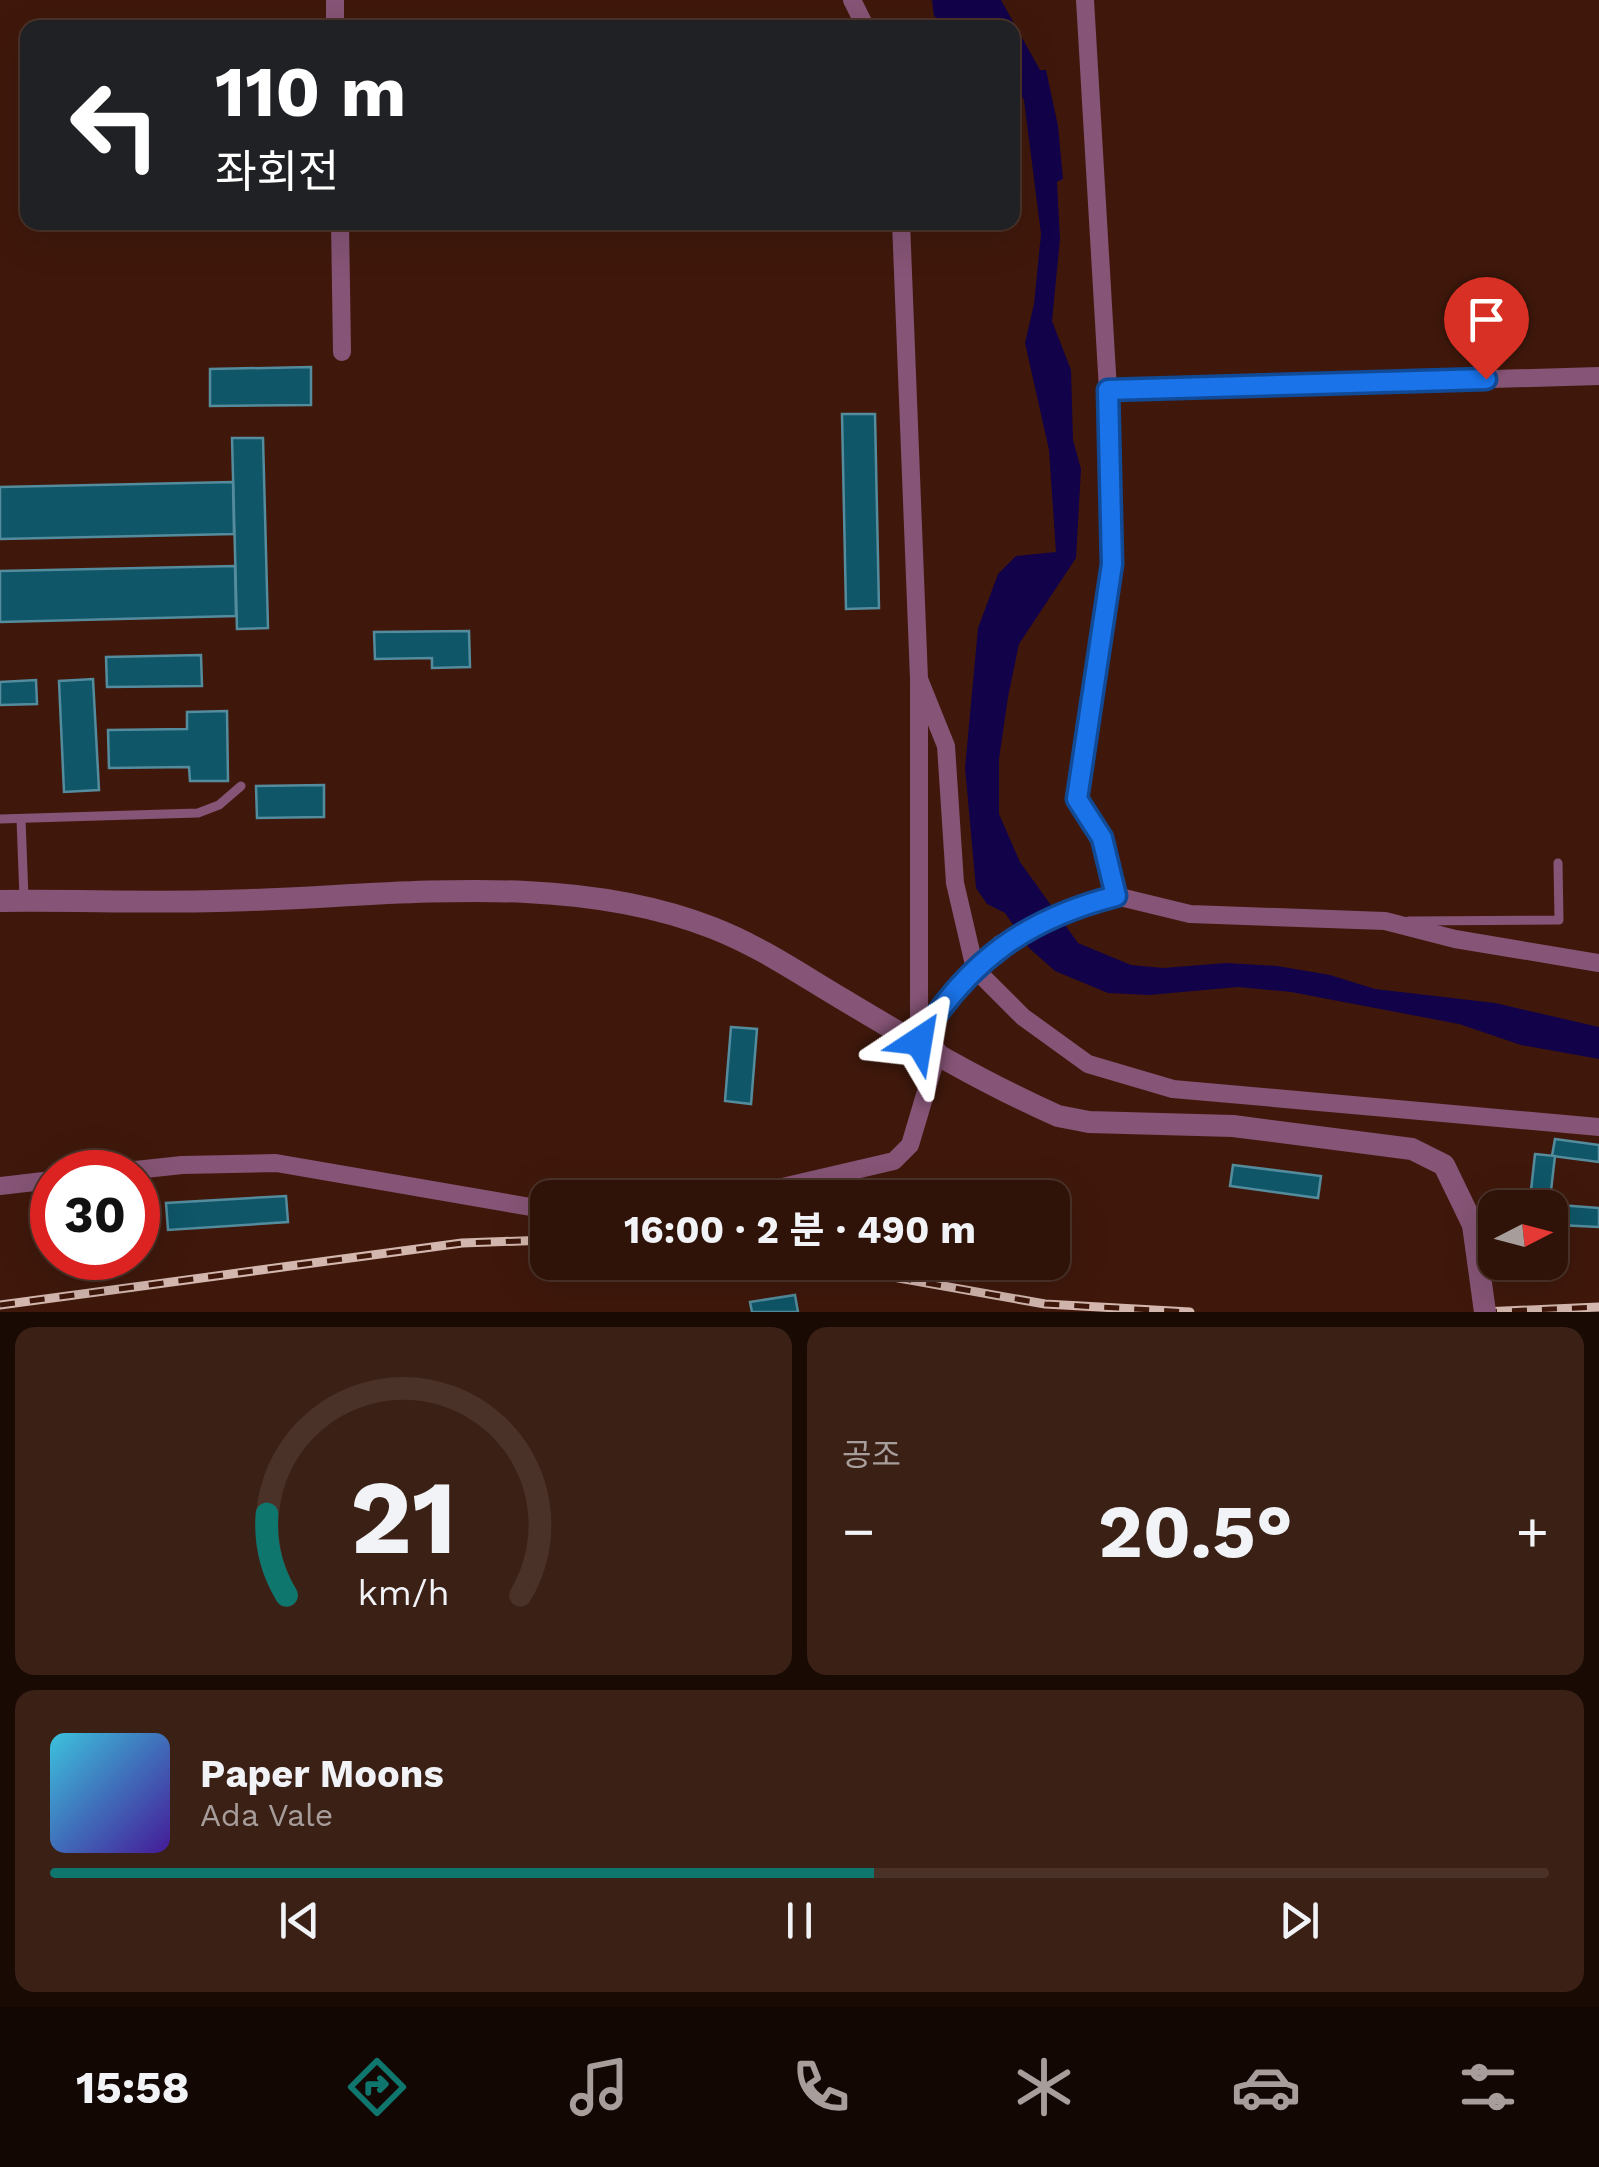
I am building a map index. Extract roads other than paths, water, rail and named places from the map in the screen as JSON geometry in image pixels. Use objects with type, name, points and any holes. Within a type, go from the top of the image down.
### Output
[{"type":"street","points":[[1084,0],[1108,390],[1112,564],[1077,799],[1102,838],[1116,896]]},
{"type":"street","points":[[340,230],[342,352]]},
{"type":"street","points":[[901,230],[919,679],[928,1046]]},
{"type":"street","points":[[1108,390],[1599,376]]},
{"type":"street","points":[[919,679],[946,746],[955,883],[975,970],[1023,1017],[1088,1064],[1172,1089],[1599,1127]]},
{"type":"street","points":[[12,901],[221,901],[364,892],[589,895],[667,913],[753,946],[1058,1116],[1089,1122],[1233,1126],[1412,1149],[1444,1165],[1473,1225],[1485,1312]]},
{"type":"street","points":[[814,1180],[894,1162],[910,1146],[928,1046],[944,1001],[1000,944],[1072,907],[1116,896],[1190,914],[1386,921],[1455,938],[1599,962]]},
{"type":"street","points":[[160,1167],[276,1163],[530,1207]]},
{"type":"street","points":[[0,1186],[30,1183]]},
{"type":"lane","points":[[0,819],[198,813],[228,799],[241,786]]},
{"type":"lane","points":[[12,901],[21,819]]},
{"type":"lane","points":[[1386,921],[1559,920],[1558,862]]},
{"type":"railway","points":[[0,1305],[462,1243],[530,1241]]},
{"type":"railway","points":[[910,1280],[1045,1304],[1190,1312]]},
{"type":"railway","points":[[1482,1312],[1599,1307]]}]
